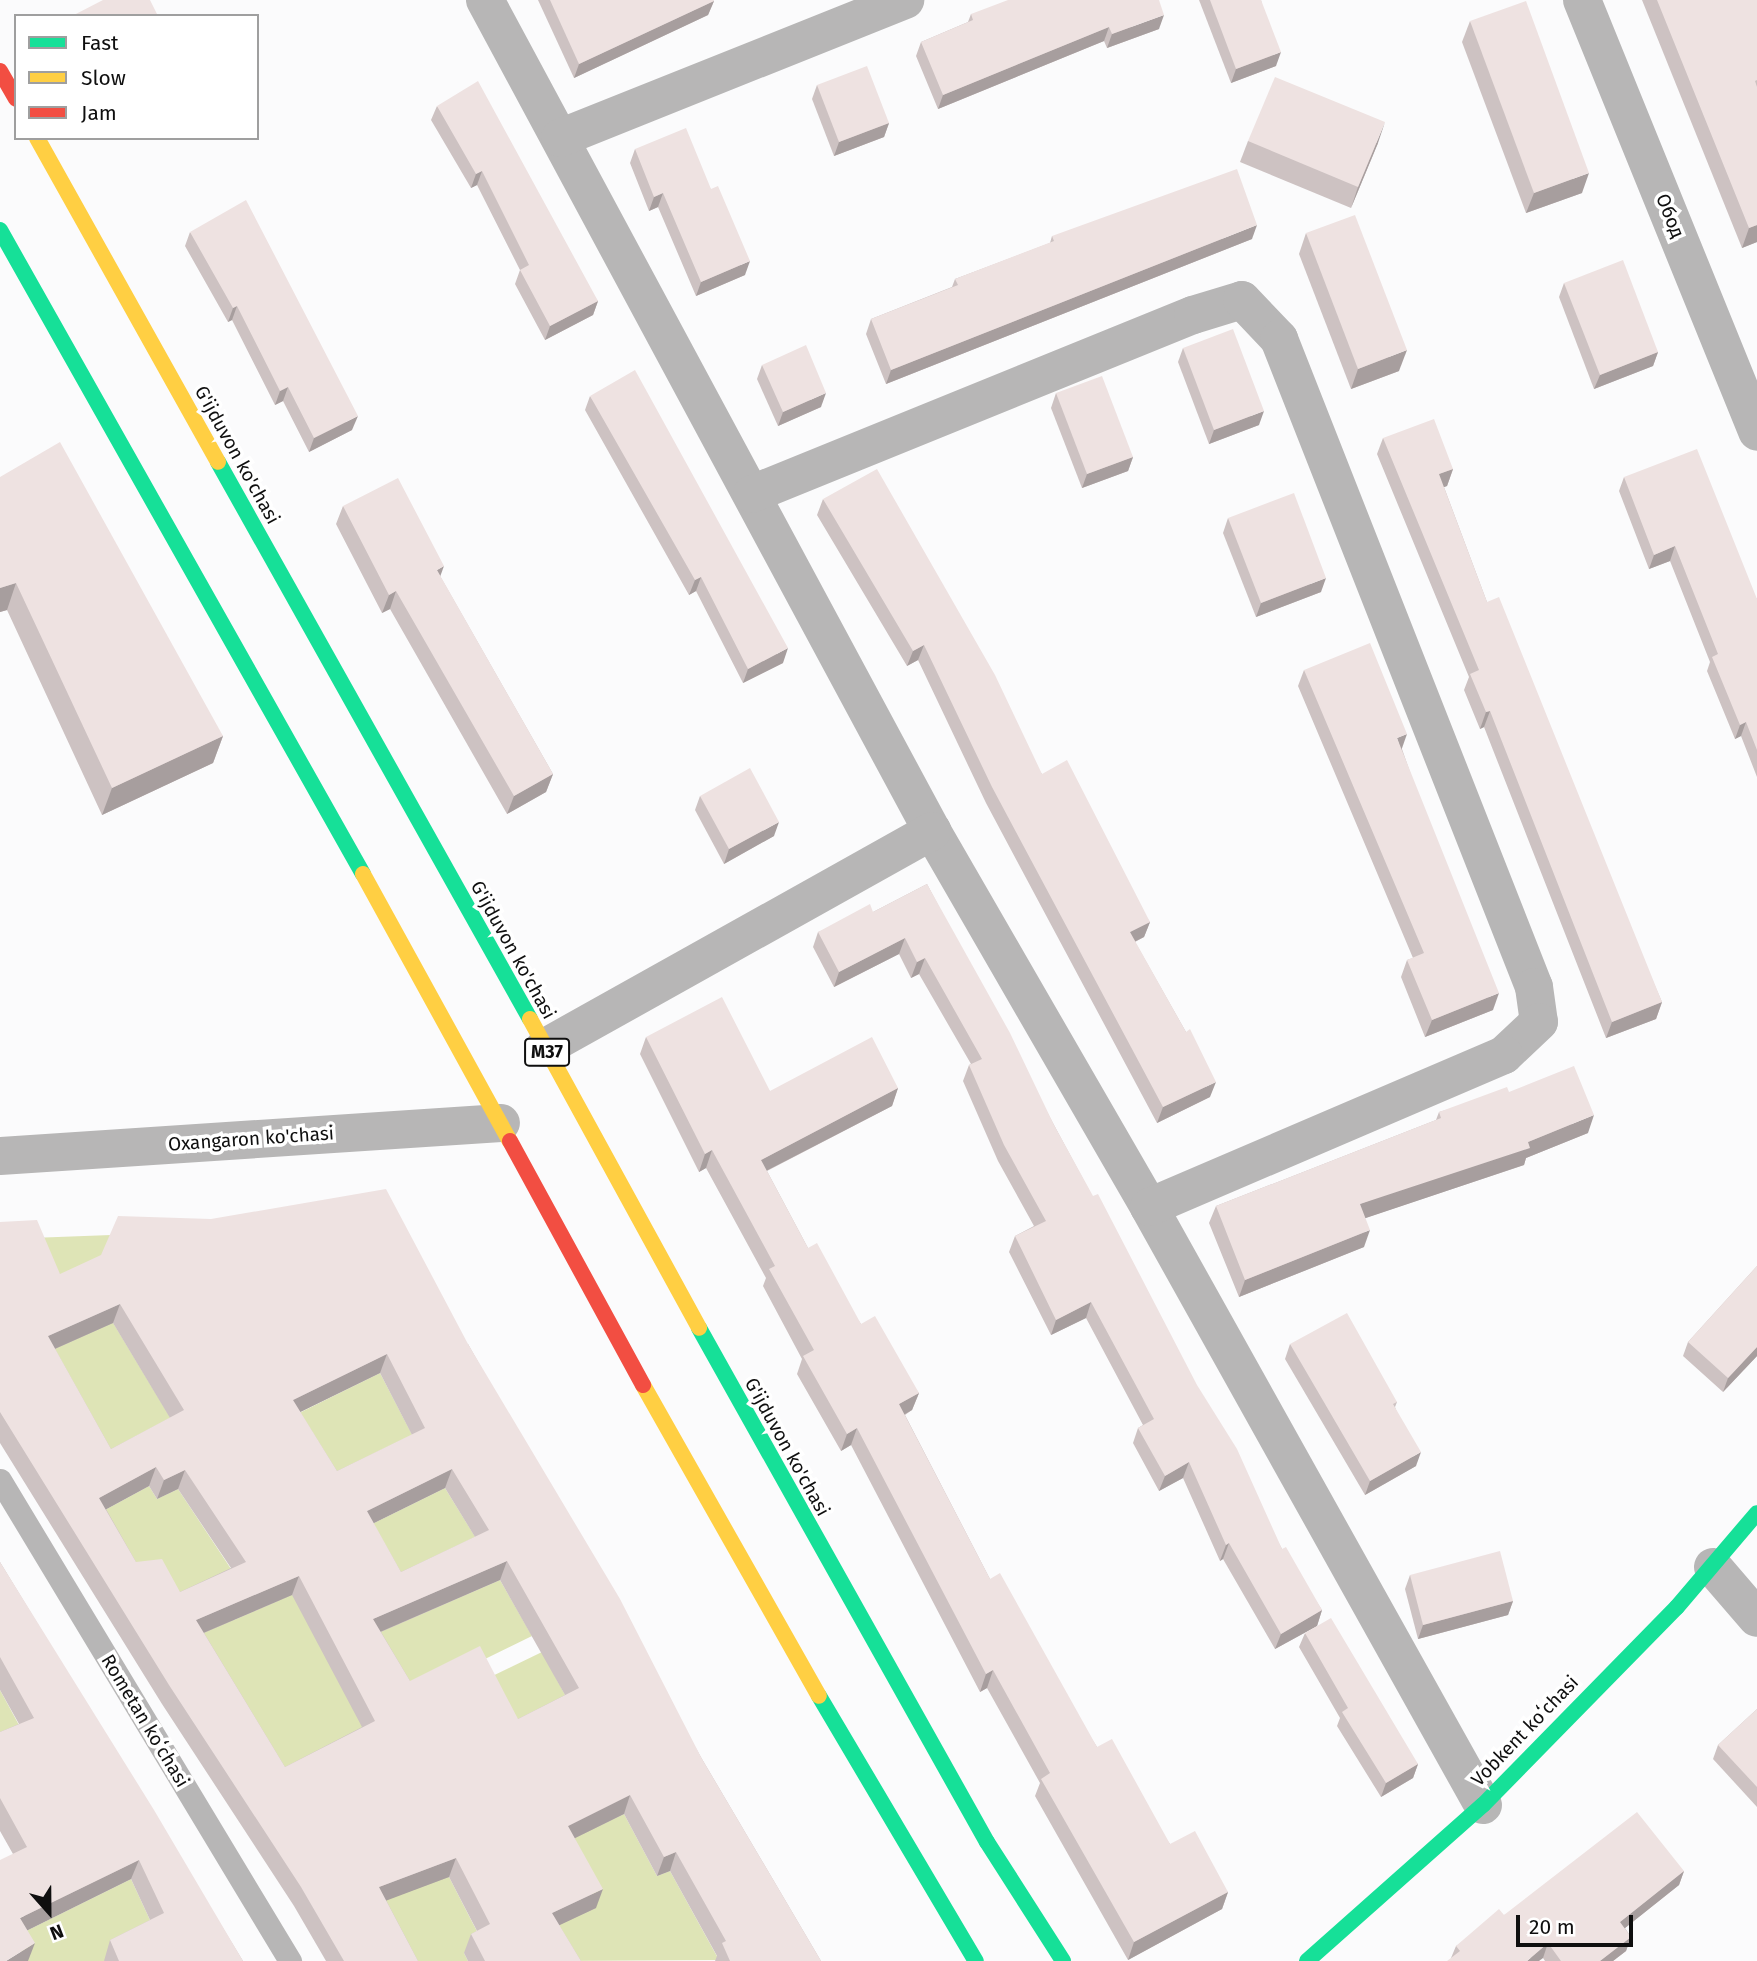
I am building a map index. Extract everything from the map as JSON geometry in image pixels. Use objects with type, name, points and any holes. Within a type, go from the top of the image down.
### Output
[{"type":"main road","points":[[0,71],[14,96]]},
{"type":"main road","name":"G'ijduvon ko'chasi","points":[[38,140],[544,1048],[828,1565],[987,1842],[1063,1961]]},
{"type":"main road","points":[[0,230],[502,1123],[642,1384],[864,1775],[976,1961]]},
{"type":"main road","name":"Vobkent koʻchasi","points":[[1307,1961],[1483,1805],[1713,1567],[1757,1513]]},
{"type":"street","points":[[485,0],[932,831],[1149,1207],[1483,1805]]},
{"type":"street","points":[[560,138],[905,0]]},
{"type":"street","name":"Обод","points":[[1582,0],[1755,421]]},
{"type":"street","points":[[752,494],[1193,315],[1242,300],[1279,339],[1534,987],[1539,1022],[1504,1055],[1149,1207]]},
{"type":"street","points":[[544,1048],[932,831]]},
{"type":"street","name":"Oxangaron ko'chasi","points":[[0,1156],[502,1123]]},
{"type":"street","points":[[1713,1567],[1757,1618]]},
{"type":"lane","name":"Rometan koʻchasi","points":[[0,1480],[290,1961]]},
{"type":"green space","points":[[111,1235],[94,1274],[55,1293],[31,1238]]},
{"type":"green space","points":[[112,1321],[176,1427],[103,1466],[40,1354]]},
{"type":"green space","points":[[380,1373],[418,1446],[329,1489],[287,1419]]},
{"type":"green space","points":[[149,1486],[157,1499],[178,1489],[239,1581],[174,1611],[129,1581],[92,1517]]},
{"type":"green space","points":[[445,1488],[482,1548],[394,1591],[360,1530]]},
{"type":"green space","points":[[500,1580],[532,1636],[436,1683],[413,1716],[366,1638]]},
{"type":"green space","points":[[293,1594],[371,1739],[276,1786],[178,1619],[234,1620]]},
{"type":"green space","points":[[542,1652],[571,1706],[510,1736],[482,1681]]},
{"type":"green space","points":[[0,1690],[26,1738],[0,1749]]},
{"type":"green space","points":[[624,1814],[657,1876],[670,1871],[719,1960],[559,1961],[560,1844]]},
{"type":"green space","points":[[454,1870],[449,1877],[483,1943],[464,1953],[468,1961],[400,1961],[372,1906]]},
{"type":"green space","points":[[131,1879],[156,1933],[104,1961],[27,1961],[12,1938]]},
{"type":"building","points":[[103,0],[150,0],[157,14],[76,14]]},
{"type":"building","points":[[550,0],[713,0],[714,1],[579,64]]},
{"type":"building","points":[[1008,0],[1159,0],[1164,15],[1112,34],[1109,27],[943,95],[921,42],[973,20],[971,14]]},
{"type":"building","points":[[1210,0],[1261,0],[1281,52],[1236,69]]},
{"type":"building","points":[[1657,0],[1757,0],[1757,225],[1749,228]]},
{"type":"building","points":[[1526,1],[1589,173],[1534,193],[1470,21]]},
{"type":"building","points":[[867,66],[889,123],[839,142],[817,85]]},
{"type":"building","points":[[1275,77],[1385,122],[1358,187],[1248,141]]},
{"type":"building","points":[[478,81],[598,301],[550,326],[520,270],[529,265],[482,171],[476,174],[437,106]]},
{"type":"building","points":[[686,128],[711,189],[718,186],[750,261],[701,282],[663,193],[654,197],[635,149]]},
{"type":"building","points":[[1237,169],[1257,225],[891,370],[871,319],[958,285],[955,279],[1054,241],[1052,236]]},
{"type":"building","points":[[246,200],[358,416],[314,438],[288,387],[280,391],[237,306],[233,308],[190,232]]},
{"type":"building","points":[[1355,215],[1407,350],[1358,369],[1306,233]]},
{"type":"building","points":[[1623,260],[1658,352],[1600,375],[1564,283]]},
{"type":"building","points":[[1233,329],[1264,411],[1214,430],[1183,348]]},
{"type":"building","points":[[806,345],[826,393],[783,412],[762,365]]},
{"type":"building","points":[[635,370],[788,648],[748,669],[701,577],[695,580],[590,396]]},
{"type":"building","points":[[1102,376],[1133,457],[1087,474],[1056,393]]},
{"type":"building","points":[[1434,419],[1453,469],[1439,474],[1487,602],[1499,597],[1662,1002],[1612,1022],[1490,711],[1486,712],[1470,674],[1479,670],[1383,438]]},
{"type":"building","points":[[60,442],[223,736],[112,788],[16,583],[0,588],[0,477]]},
{"type":"building","points":[[1697,449],[1757,599],[1757,750],[1746,722],[1740,725],[1712,657],[1718,654],[1675,546],[1654,555],[1624,477]]},
{"type":"building","points":[[877,469],[995,675],[1042,774],[1067,760],[1150,922],[1130,932],[1186,1032],[1190,1029],[1216,1082],[1163,1107],[992,787],[924,645],[913,651],[823,499]]},
{"type":"building","points":[[398,478],[444,566],[437,570],[553,774],[514,796],[396,591],[389,595],[343,506]]},
{"type":"building","points":[[1294,493],[1326,578],[1261,603],[1228,518]]},
{"type":"building","points":[[1370,643],[1407,734],[1397,738],[1499,993],[1432,1020],[1407,960],[1424,953],[1304,670]]},
{"type":"building","points":[[750,768],[779,822],[729,849],[700,796]]},
{"type":"building","points":[[927,884],[1010,1033],[1054,1125],[1093,1196],[1098,1194],[1197,1385],[1237,1449],[1282,1549],[1286,1547],[1322,1610],[1281,1634],[1229,1543],[1226,1545],[1189,1462],[1165,1476],[1138,1428],[1154,1419],[1091,1302],[1056,1320],[1015,1236],[1046,1221],[1004,1145],[969,1065],[982,1059],[925,958],[917,962],[905,938],[839,972],[818,932],[870,904],[873,912]]},
{"type":"building","points":[[722,997],[770,1091],[872,1037],[898,1088],[761,1160],[808,1248],[817,1243],[861,1324],[875,1316],[919,1393],[899,1404],[990,1579],[1000,1573],[1097,1747],[1112,1739],[1170,1844],[1195,1831],[1228,1892],[1134,1942],[1041,1779],[1050,1773],[993,1670],[986,1674],[857,1428],[847,1434],[803,1356],[814,1350],[769,1269],[775,1266],[712,1150],[705,1154],[646,1037]]},
{"type":"building","points":[[1574,1066],[1594,1115],[1528,1142],[1530,1148],[1360,1204],[1370,1230],[1245,1280],[1216,1206],[1441,1118],[1439,1112],[1507,1087],[1509,1092]]},
{"type":"building","points":[[386,1189],[468,1344],[620,1599],[702,1759],[821,1961],[730,1961],[722,1943],[726,1941],[676,1852],[664,1857],[630,1795],[568,1826],[603,1889],[552,1913],[581,1961],[485,1961],[471,1934],[490,1924],[456,1858],[379,1887],[418,1961],[344,1961],[301,1887],[169,1685],[0,1412],[0,1222],[37,1220],[60,1274],[101,1255],[118,1216],[211,1219]],"holes":[[[120,1304],[184,1410],[111,1449],[48,1336]],[[387,1354],[425,1428],[337,1471],[293,1400]],[[156,1467],[164,1480],[185,1470],[246,1562],[180,1592],[162,1559],[136,1562],[99,1498]],[[452,1469],[489,1530],[401,1572],[367,1511]],[[507,1561],[579,1688],[518,1719],[480,1646],[410,1681],[373,1619]],[[299,1576],[375,1721],[285,1767],[196,1620]]]},
{"type":"building","points":[[1757,1266],[1757,1347],[1728,1378],[1688,1342]]},
{"type":"building","points":[[1347,1313],[1397,1402],[1393,1404],[1421,1452],[1370,1481],[1290,1344]]},
{"type":"building","points":[[1500,1551],[1513,1601],[1423,1625],[1410,1575]]},
{"type":"building","points":[[0,1562],[154,1810],[243,1961],[119,1961],[110,1940],[164,1913],[139,1860],[20,1918],[35,1943],[6,1961],[0,1961],[0,1860],[27,1847],[0,1798],[0,1732],[34,1718],[0,1657]]},
{"type":"building","points":[[1331,1618],[1418,1764],[1386,1783],[1342,1712],[1348,1708],[1305,1633]]},
{"type":"building","points":[[1757,1709],[1757,1787],[1718,1745]]},
{"type":"building","points":[[1637,1812],[1684,1871],[1620,1922],[1631,1937],[1600,1961],[1561,1961],[1548,1943],[1527,1961],[1447,1961],[1460,1951],[1456,1946],[1499,1909],[1504,1915]]},
{"type":"traffic: fast","points":[[0,230],[363,874]]},
{"type":"traffic: fast","points":[[218,462],[530,1019]]},
{"type":"traffic: fast","points":[[699,1328],[987,1842],[1063,1961]]},
{"type":"traffic: fast","points":[[1307,1961],[1483,1805],[1677,1607],[1757,1513]]},
{"type":"traffic: fast","points":[[819,1696],[976,1961]]},
{"type":"traffic: slow","points":[[38,140],[218,462]]},
{"type":"traffic: slow","points":[[363,874],[510,1141]]},
{"type":"traffic: slow","points":[[530,1019],[699,1328]]},
{"type":"traffic: slow","points":[[643,1385],[819,1696]]},
{"type":"traffic: jam","points":[[0,71],[14,96]]},
{"type":"traffic: jam","points":[[510,1141],[643,1385]]}]
